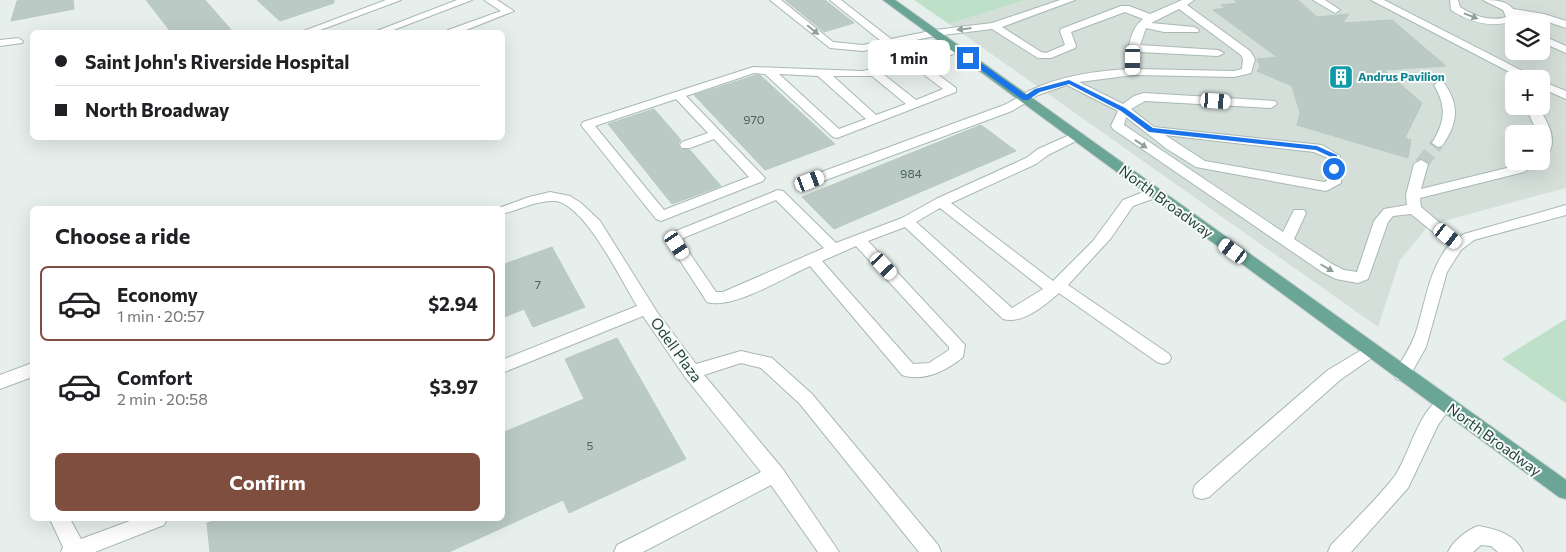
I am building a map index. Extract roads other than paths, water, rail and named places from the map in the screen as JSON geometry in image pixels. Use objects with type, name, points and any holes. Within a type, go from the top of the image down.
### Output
[{"type":"main road","name":"North Broadway","points":[[888,0],[1026,98],[1153,194],[1566,491]]},
{"type":"street","points":[[312,30],[396,0]]},
{"type":"street","points":[[385,30],[467,0]]},
{"type":"street","points":[[457,30],[509,11],[489,0]]},
{"type":"street","points":[[775,0],[830,44],[863,48],[935,33],[994,26],[1070,0]]},
{"type":"street","points":[[835,0],[890,43]]},
{"type":"street","points":[[1140,0],[1153,16]]},
{"type":"street","points":[[1318,0],[1335,10]]},
{"type":"street","points":[[1376,0],[1514,70]]},
{"type":"street","points":[[1488,0],[1500,4],[1507,15]]},
{"type":"street","points":[[1454,1],[1455,8],[1468,16],[1488,21],[1505,20]]},
{"type":"street","points":[[810,181],[1008,108],[1038,90],[1069,82],[1133,72],[1234,74],[1248,71],[1249,59],[1246,53],[1185,3],[1153,16],[1142,24],[1133,42],[1133,72]]},
{"type":"street","points":[[994,26],[1031,51],[1047,56],[1071,46],[1065,31],[1125,8],[1153,16]]},
{"type":"street","points":[[1550,19],[1566,25]]},
{"type":"street","points":[[1142,24],[1194,30]]},
{"type":"street","points":[[0,43],[18,41]]},
{"type":"street","points":[[1550,42],[1566,50]]},
{"type":"street","points":[[1133,48],[1218,53]]},
{"type":"street","points":[[679,95],[758,178],[661,216],[587,125],[753,70],[862,74],[917,64],[957,49]]},
{"type":"street","points":[[769,71],[837,134],[952,90],[917,64]]},
{"type":"street","points":[[874,72],[915,104]]},
{"type":"street","points":[[822,73],[875,120]]},
{"type":"street","points":[[1069,82],[1123,109],[1152,130],[1201,164],[1326,187],[1334,182],[1334,156],[1317,148],[1152,130]]},
{"type":"street","points":[[1438,143],[1448,126],[1450,114],[1449,100],[1440,85]]},
{"type":"street","points":[[1550,88],[1566,95]]},
{"type":"street","points":[[1271,104],[1144,97],[1137,99],[1123,109],[1117,126],[1119,130],[1328,268],[1341,275],[1358,278],[1363,275],[1380,221],[1389,212],[1414,202],[1516,170]]},
{"type":"street","points":[[686,145],[716,134]]},
{"type":"street","points":[[835,250],[778,194],[676,236],[677,245],[712,298],[725,298],[907,221],[941,202],[1030,161],[1074,136]]},
{"type":"street","points":[[1414,202],[1421,164]]},
{"type":"street","points":[[907,221],[1009,315],[1017,314],[1055,287],[1079,266],[1107,234],[1129,201],[1153,194]]},
{"type":"street","name":"Odell Plaza","points":[[505,209],[545,197],[562,198],[592,219],[646,309],[691,372],[775,474],[829,552]]},
{"type":"street","points":[[941,202],[1055,287],[1163,358]]},
{"type":"street","points":[[1414,202],[1457,244]]},
{"type":"street","points":[[1402,374],[1419,347],[1445,258],[1457,244],[1468,237],[1566,210]]},
{"type":"street","points":[[1286,241],[1299,213]]},
{"type":"street","points":[[813,260],[908,370],[917,372],[928,370],[957,353],[957,345],[859,240]]},
{"type":"street","points":[[505,366],[646,309]]},
{"type":"street","points":[[1202,491],[1334,375],[1370,351]]},
{"type":"street","points":[[691,372],[741,358],[766,363],[806,399],[931,552]]},
{"type":"street","points":[[0,382],[30,371]]},
{"type":"street","points":[[1338,552],[1401,482],[1431,420],[1444,404]]},
{"type":"street","points":[[624,552],[775,474]]},
{"type":"street","points":[[61,521],[76,551],[152,521]]},
{"type":"street","points":[[1458,552],[1478,535],[1496,538],[1513,552]]},
{"type":"tunnel","points":[[1421,164],[1437,144]]},
{"type":"place","name":"Andrus Pavilion","points":[[1341,77]]}]
